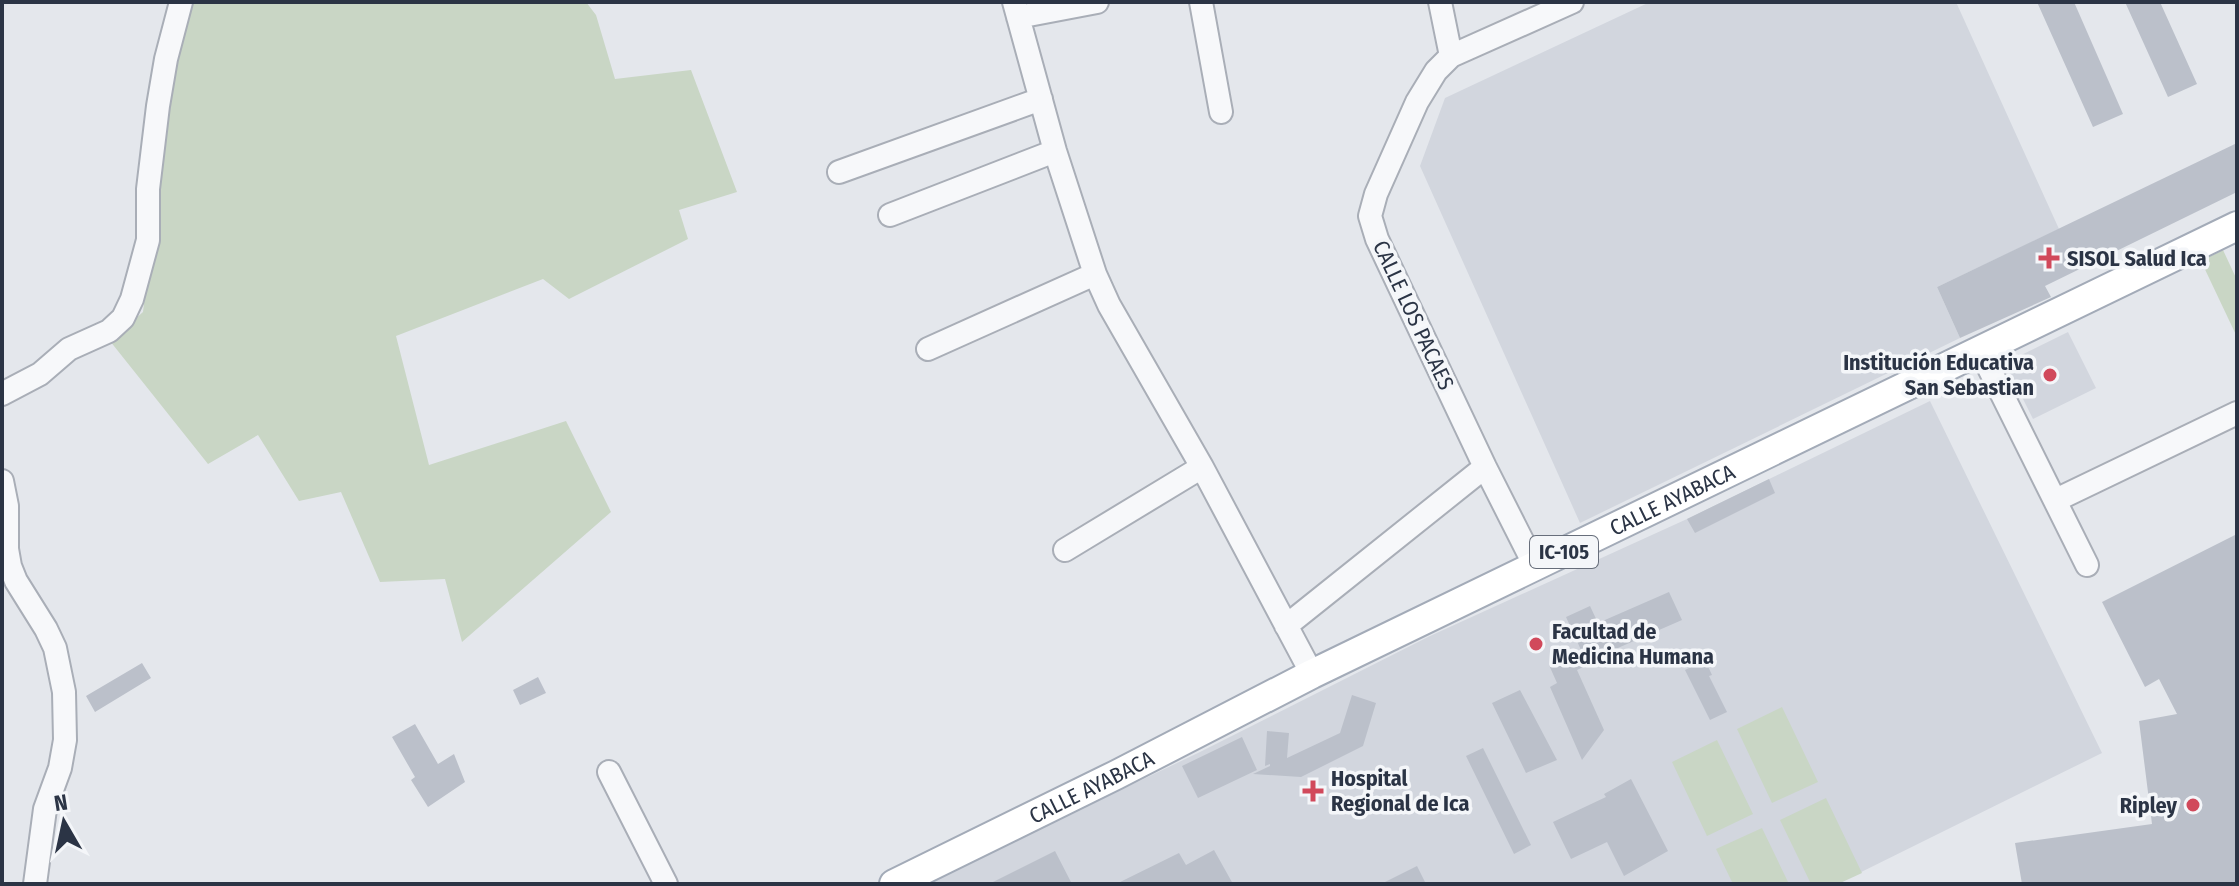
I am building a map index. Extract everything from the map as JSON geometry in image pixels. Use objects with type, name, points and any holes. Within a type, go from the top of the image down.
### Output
[{"type":"main road","name":"CALLE AYABACA","points":[[894,884],[1312,674],[2237,226]]},
{"type":"street","points":[[2,394],[40,374],[69,349],[109,331],[123,318],[132,299],[148,240],[148,189],[158,106],[181,2]]},
{"type":"street","points":[[1097,2],[1016,9],[1055,151],[1095,274],[1109,305],[1202,467],[1312,674]]},
{"type":"street","points":[[1201,2],[1221,112]]},
{"type":"street","points":[[1440,2],[1451,56]]},
{"type":"street","name":"CALLE LOS PACAES","points":[[1535,566],[1377,239],[1370,216],[1376,194],[1417,102],[1436,71],[1451,56],[1572,2]]},
{"type":"street","points":[[839,172],[1041,99]]},
{"type":"street","points":[[890,215],[1055,151]]},
{"type":"street","points":[[928,349],[1095,274]]},
{"type":"street","points":[[1980,350],[2087,565]]},
{"type":"street","points":[[2056,500],[2237,413]]},
{"type":"street","points":[[1065,550],[1202,467]]},
{"type":"street","points":[[1286,626],[1485,467]]},
{"type":"street","points":[[2,481],[7,506],[10,566],[55,648],[64,692],[65,740],[60,768],[45,809],[35,884]]},
{"type":"street","points":[[609,772],[666,884]]},
{"type":"shaded area","points":[[1650,2],[1956,2],[2059,229],[1937,287],[1960,338],[1580,523],[1420,166],[1445,98]]},
{"type":"shaded area","name":"Institución Educativa San Sebastian","points":[[2068,332],[2096,388],[2033,419],[2005,363]]},
{"type":"shaded area","points":[[1930,401],[2102,753],[1837,884],[924,884],[1200,752],[1430,636],[1687,519]]},
{"type":"green space","points":[[188,2],[586,2],[596,15],[615,79],[691,70],[737,192],[679,210],[688,239],[569,299],[543,279],[396,336],[429,465],[566,421],[611,512],[462,642],[445,579],[380,582],[341,492],[299,501],[258,435],[208,464],[110,341],[143,312],[171,84]]},
{"type":"green space","points":[[2223,250],[2237,280],[2237,337],[2201,261]]},
{"type":"green space","points":[[1782,707],[1818,782],[1772,803],[1737,729]]},
{"type":"green space","points":[[1717,740],[1753,814],[1707,836],[1672,762]]},
{"type":"green space","points":[[1826,798],[1862,873],[1838,884],[1811,884],[1780,820]]},
{"type":"green space","points":[[1762,828],[1789,884],[1733,884],[1716,849]]},
{"type":"building","points":[[2037,2],[2074,2],[2123,114],[2093,127]]},
{"type":"building","points":[[2125,2],[2160,2],[2197,84],[2168,97]]},
{"type":"building","name":"SISOL Salud Ica","points":[[2237,143],[2237,192],[2045,286],[2051,297],[1960,338],[1937,287]]},
{"type":"building","points":[[1769,479],[1775,493],[1695,533],[1687,519]]},
{"type":"building","points":[[2237,534],[2237,884],[2022,884],[2015,843],[2152,824],[2139,721],[2177,714],[2159,679],[2145,687],[2102,602]]},
{"type":"building","points":[[1669,592],[1682,620],[1611,651],[1577,670],[1604,730],[1582,760],[1550,687],[1557,683],[1549,665],[1581,650],[1566,617],[1590,606],[1598,623]]},
{"type":"building","points":[[1705,660],[1712,675],[1709,676],[1727,712],[1710,720],[1685,670]]},
{"type":"building","points":[[142,663],[151,678],[95,712],[86,696]]},
{"type":"building","points":[[538,677],[546,693],[520,705],[513,690]]},
{"type":"building","points":[[1520,690],[1557,760],[1526,773],[1492,703]]},
{"type":"building","points":[[1352,695],[1376,703],[1363,746],[1301,777],[1253,774],[1270,766],[1265,766],[1267,731],[1289,733],[1287,758],[1340,733]]},
{"type":"building","points":[[415,724],[438,764],[454,754],[465,782],[428,807],[411,780],[415,777],[392,737]]},
{"type":"building","points":[[1242,737],[1257,770],[1198,798],[1182,766]]},
{"type":"building","points":[[1483,748],[1531,845],[1514,854],[1466,756]]},
{"type":"building","points":[[1631,779],[1668,851],[1624,876],[1607,842],[1571,859],[1553,822],[1606,797],[1604,794]]},
{"type":"building","points":[[1214,850],[1233,884],[1116,884],[1179,853],[1186,865]]},
{"type":"building","points":[[1055,851],[1072,884],[989,884]]},
{"type":"building","points":[[1417,866],[1426,884],[1381,884]]},
{"type":"place","name":"SISOL Salud Ica","points":[[2049,258]]},
{"type":"place","name":"Institución Educativa San Sebastian","points":[[2050,375]]},
{"type":"place","name":"Facultad de Medicina Humana","points":[[1536,644]]},
{"type":"place","name":"Hospital Regional de Ica","points":[[1313,791]]},
{"type":"place","name":"Ripley","points":[[2193,805]]}]
